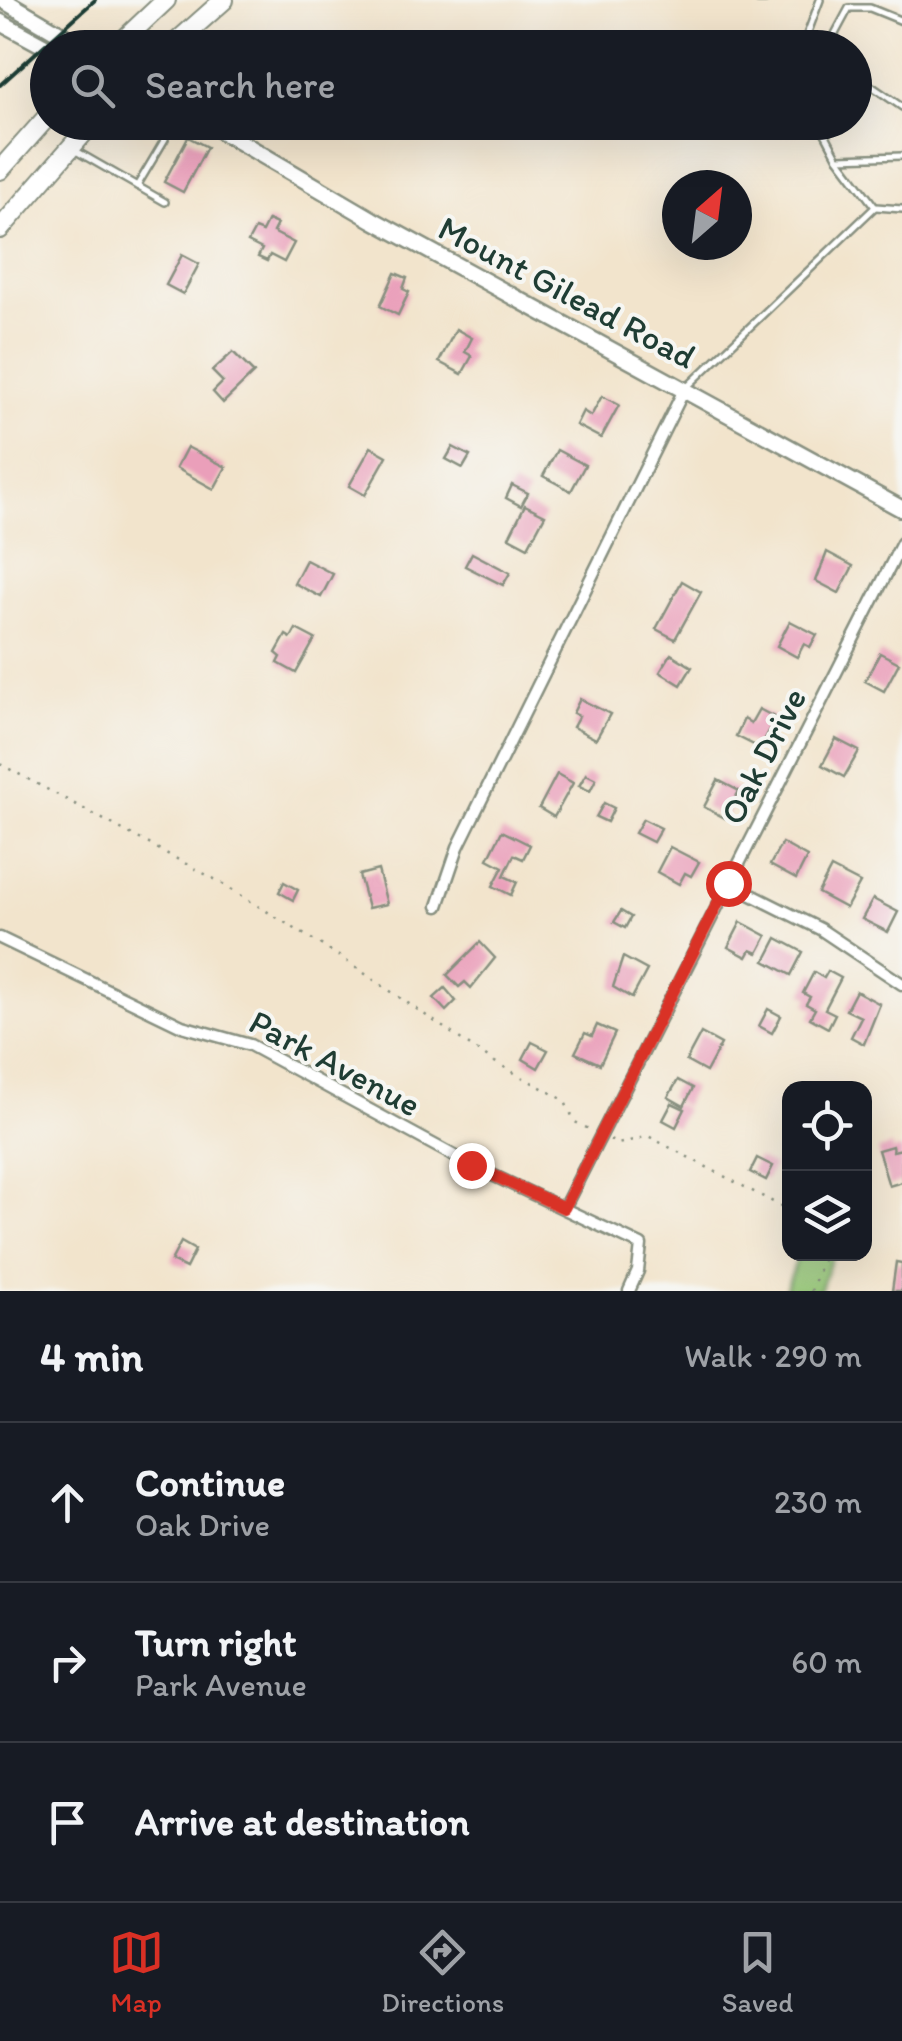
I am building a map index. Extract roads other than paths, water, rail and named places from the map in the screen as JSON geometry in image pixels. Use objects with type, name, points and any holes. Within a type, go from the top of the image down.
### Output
[{"type":"main road","points":[[3,0],[54,30]]},
{"type":"main road","points":[[134,30],[166,0]]},
{"type":"main road","points":[[190,30],[224,0]]},
{"type":"main road","points":[[0,22],[30,38]]},
{"type":"main road","points":[[0,170],[30,136]]},
{"type":"main road","points":[[0,229],[76,140]]},
{"type":"main road","name":"Mount Gilead Road","points":[[236,140],[356,211],[902,510]]},
{"type":"street","points":[[438,906],[452,859],[684,390]]},
{"type":"street","name":"Oak Drive","points":[[564,1208],[902,543]]},
{"type":"street","points":[[728,883],[820,930],[902,984]]},
{"type":"street","name":"Park Avenue","points":[[0,938],[182,1026],[250,1045],[453,1156],[641,1245],[629,1291]]},
{"type":"lane","points":[[809,30],[820,0]]},
{"type":"lane","points":[[836,30],[850,8],[870,8],[902,20]]},
{"type":"lane","points":[[872,86],[902,107]]},
{"type":"lane","points":[[138,186],[164,140]]},
{"type":"lane","points":[[828,140],[875,207]]},
{"type":"lane","points":[[70,147],[165,202]]},
{"type":"lane","points":[[838,158],[902,156]]},
{"type":"lane","points":[[684,390],[875,207],[902,209]]},
{"type":"railway","points":[[61,30],[95,0]]},
{"type":"railway","points":[[0,85],[30,58]]}]
